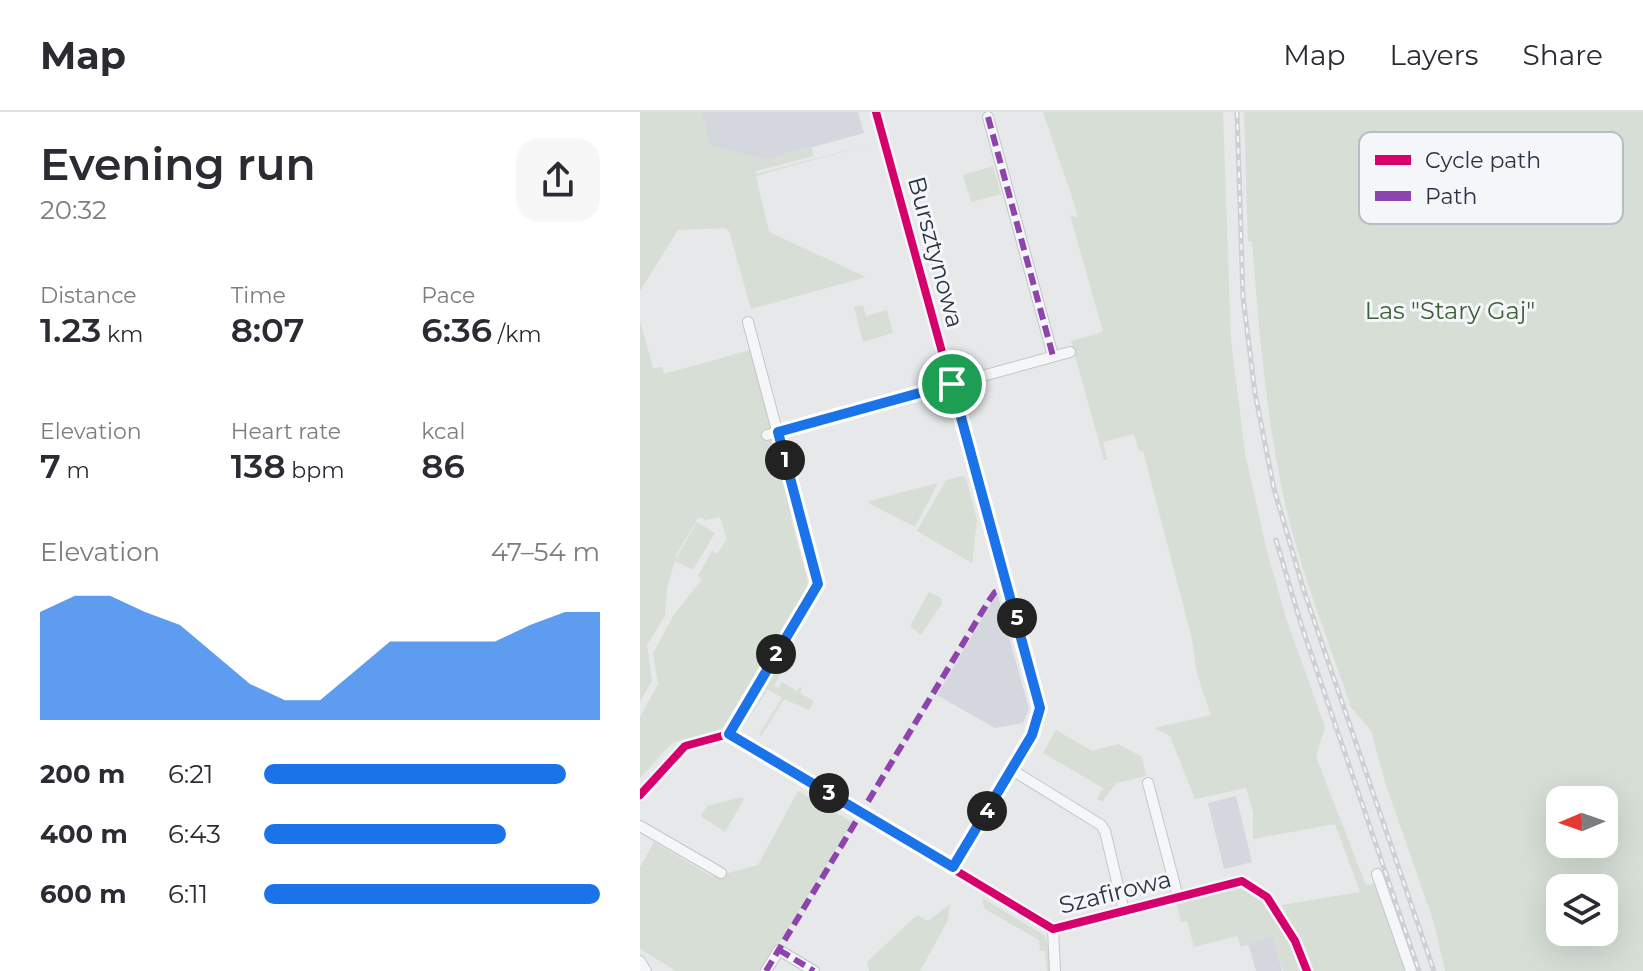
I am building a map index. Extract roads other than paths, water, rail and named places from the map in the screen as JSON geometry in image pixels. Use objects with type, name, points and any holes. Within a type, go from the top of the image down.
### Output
[{"type":"street","name":"Bursztynowa","points":[[876,112],[1040,708],[1032,735],[953,867]]},
{"type":"street","points":[[988,117],[1053,356]]},
{"type":"street","points":[[640,795],[685,746],[729,734],[818,584],[772,434],[748,322]]},
{"type":"street","points":[[772,434],[1070,352]]},
{"type":"street","name":"Szafirowa","points":[[729,734],[1053,929],[1242,881],[1267,897],[1295,941],[1307,971]]},
{"type":"street","points":[[1012,770],[1101,825],[1124,911]]},
{"type":"street","points":[[1148,783],[1178,897]]},
{"type":"street","points":[[640,826],[721,873]]},
{"type":"street","points":[[1377,874],[1411,971]]},
{"type":"street","points":[[1053,929],[1055,971]]},
{"type":"street","points":[[766,971],[779,950],[814,971]]},
{"type":"street","points":[[640,961],[646,971]]},
{"type":"railway","points":[[1237,112],[1243,297],[1255,393],[1274,489],[1304,591],[1434,971]]},
{"type":"railway","points":[[1276,540],[1301,624],[1419,971]]},
{"type":"park label","name":"Las \"Stary Gaj\"","points":[[1450,310]]}]
